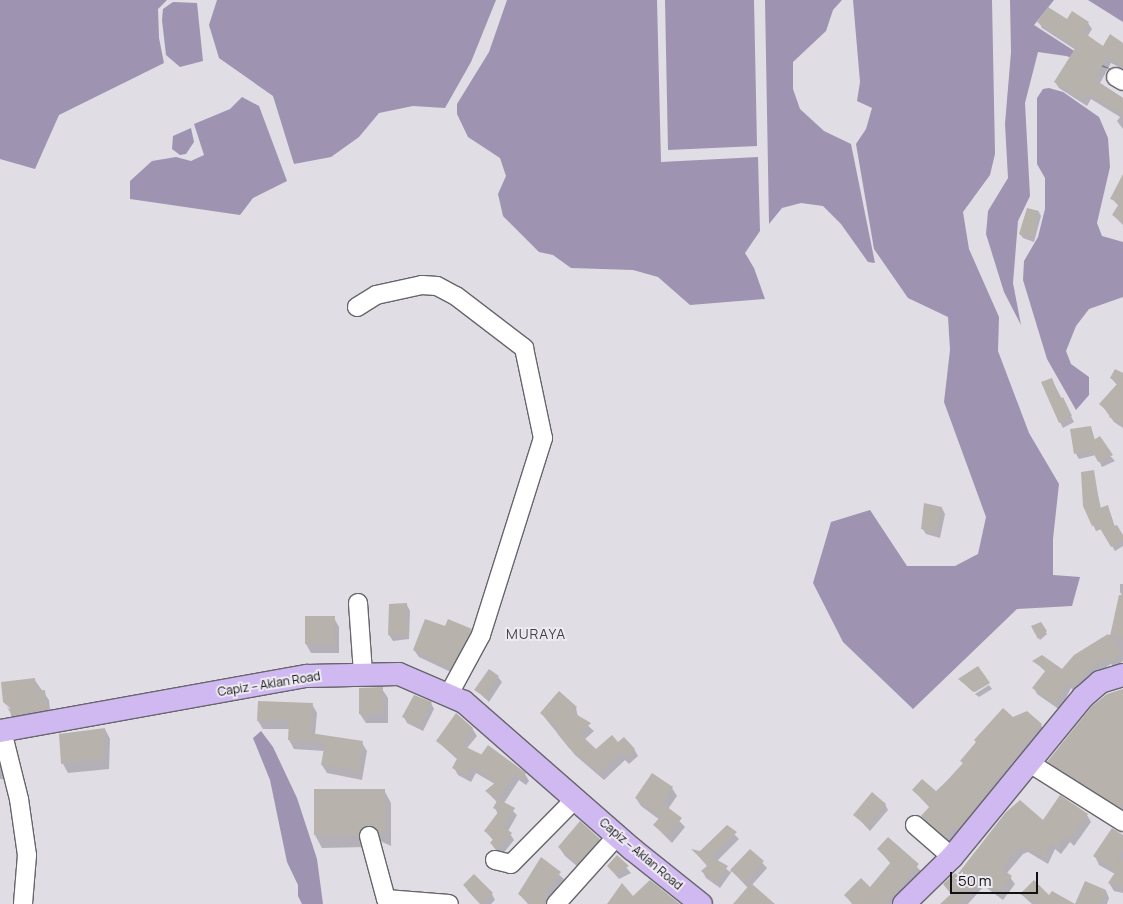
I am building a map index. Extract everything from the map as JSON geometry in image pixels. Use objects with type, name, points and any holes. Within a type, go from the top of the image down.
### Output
[{"type":"main road","name":"Capiz – Aklan Road","points":[[1,731],[307,676],[363,672],[399,674],[464,702],[617,836],[701,904]]},
{"type":"main road","points":[[904,904],[952,857],[1031,764],[1090,689],[1109,678],[1123,675]]},
{"type":"street","points":[[357,307],[376,295],[422,284],[437,286],[456,296],[524,348],[543,438],[481,635],[449,694]]},
{"type":"street","points":[[358,603],[363,672]]},
{"type":"street","points":[[1,731],[19,799],[27,855],[23,904]]},
{"type":"street","points":[[1031,764],[1123,822]]},
{"type":"street","points":[[495,860],[512,864],[575,799]]},
{"type":"street","points":[[915,825],[952,857]]},
{"type":"street","points":[[370,836],[386,899],[449,904]]},
{"type":"street","points":[[556,904],[617,836]]},
{"type":"shaded area","points":[[0,0],[167,0],[158,9],[159,38],[164,63],[59,115],[35,169],[0,159]]},
{"type":"shaded area","points":[[217,0],[496,0],[471,62],[445,108],[413,106],[379,113],[359,137],[331,157],[294,164],[273,96],[219,58],[209,25]]},
{"type":"shaded area","points":[[507,0],[657,0],[661,162],[758,157],[760,231],[745,253],[754,268],[765,299],[690,305],[658,277],[633,270],[571,268],[553,255],[539,252],[503,216],[498,194],[506,176],[500,158],[468,137],[457,114],[457,104],[489,52]]},
{"type":"shaded area","points":[[665,0],[754,0],[757,146],[668,150]]},
{"type":"shaded area","points":[[765,0],[842,0],[833,10],[826,31],[793,62],[793,89],[800,109],[824,131],[851,144],[875,263],[868,262],[841,224],[823,206],[801,203],[782,208],[769,224]]},
{"type":"shaded area","points":[[853,0],[992,0],[995,154],[990,175],[963,212],[969,249],[999,317],[998,351],[1029,433],[1059,484],[1053,539],[1053,575],[1080,577],[1072,606],[1017,609],[913,709],[843,642],[813,583],[831,522],[870,510],[907,566],[955,566],[978,554],[986,517],[944,402],[950,350],[948,317],[908,298],[874,249],[856,144],[866,129],[872,108],[857,101],[860,82]]},
{"type":"shaded area","points":[[1010,0],[1054,0],[1034,25],[1082,56],[1116,71],[1066,56],[1038,52],[1025,103],[1030,196],[1018,221],[1013,283],[1021,325],[1004,292],[986,234],[988,211],[1008,178],[1005,124],[1011,52]]},
{"type":"shaded area","points":[[1088,0],[1123,0],[1123,22]]},
{"type":"shaded area","points":[[173,2],[197,3],[203,61],[180,67],[166,55],[162,20],[163,9]]},
{"type":"shaded area","points":[[1049,88],[1063,92],[1099,117],[1108,138],[1110,167],[1097,223],[1102,236],[1123,242],[1123,297],[1089,309],[1076,326],[1066,351],[1071,364],[1089,377],[1089,395],[1076,410],[1047,359],[1023,280],[1024,261],[1038,237],[1045,209],[1045,178],[1037,164],[1037,98],[1043,89]]},
{"type":"shaded area","points":[[242,97],[259,106],[287,181],[253,198],[240,215],[130,199],[130,181],[152,161],[176,157],[191,161],[204,155],[194,124],[230,109]]},
{"type":"shaded area","points":[[191,128],[194,142],[186,154],[180,155],[172,149],[173,136]]},
{"type":"shaded area","points":[[261,731],[273,747],[297,798],[317,859],[323,904],[302,904],[298,896],[298,885],[287,862],[270,780],[253,738]]},
{"type":"building","points":[[1048,7],[1067,19],[1072,11],[1089,22],[1083,32],[1103,46],[1110,34],[1123,43],[1123,66],[1107,57],[1095,80],[1123,98],[1123,115],[1087,93],[1083,100],[1054,82],[1076,47],[1037,22]]},
{"type":"building","points":[[1123,174],[1123,222],[1112,215],[1120,202],[1110,199]]},
{"type":"building","points":[[1027,208],[1039,211],[1032,238],[1019,234]]},
{"type":"building","points":[[1115,369],[1123,373],[1123,425],[1109,417],[1111,414],[1099,404],[1118,383],[1110,378]]},
{"type":"building","points":[[1052,378],[1060,399],[1063,397],[1072,416],[1059,423],[1041,382]]},
{"type":"building","points":[[1091,426],[1094,440],[1100,436],[1113,455],[1098,462],[1092,450],[1074,454],[1070,429]]},
{"type":"building","points":[[1094,470],[1100,508],[1108,505],[1114,526],[1117,525],[1123,535],[1123,540],[1111,547],[1098,525],[1092,526],[1083,506],[1081,472]]},
{"type":"building","points":[[924,503],[942,507],[937,532],[921,529]]},
{"type":"building","points":[[1119,595],[1123,595],[1123,639],[1110,636]]},
{"type":"building","points":[[407,603],[407,634],[388,635],[389,604]]},
{"type":"building","points":[[305,616],[335,616],[334,644],[305,644]]},
{"type":"building","points":[[425,619],[445,626],[448,619],[472,629],[451,668],[413,650]]},
{"type":"building","points":[[1041,622],[1047,631],[1038,639],[1031,626]]},
{"type":"building","points":[[1108,634],[1123,653],[1110,663],[1107,658],[1087,671],[1072,688],[1067,683],[1056,705],[1032,688],[1046,670],[1032,661],[1042,655],[1062,669],[1074,655]]},
{"type":"building","points":[[978,666],[990,683],[975,692],[958,679]]},
{"type":"building","points":[[489,669],[499,676],[485,697],[474,690]]},
{"type":"building","points":[[35,678],[36,691],[45,690],[47,709],[11,716],[10,708],[3,702],[1,682]]},
{"type":"building","points":[[383,687],[383,714],[359,714],[359,688]]},
{"type":"building","points":[[1123,689],[1123,805],[1121,808],[1047,762],[1092,706],[1107,694]]},
{"type":"building","points":[[559,691],[577,707],[572,712],[591,723],[580,734],[596,749],[612,735],[618,742],[624,737],[635,749],[625,758],[620,753],[600,773],[569,748],[557,733],[560,730],[540,713]]},
{"type":"building","points":[[414,695],[432,702],[419,726],[402,717]]},
{"type":"building","points":[[258,701],[313,703],[310,733],[363,741],[358,771],[321,765],[325,743],[288,740],[289,720],[257,721]]},
{"type":"building","points":[[1003,708],[1013,717],[1027,711],[1042,724],[958,829],[955,826],[945,837],[921,816],[930,806],[912,790],[922,779],[936,791],[946,782],[963,763],[960,761],[976,742],[974,740]]},
{"type":"building","points":[[456,713],[473,728],[461,744],[481,755],[488,745],[526,773],[522,779],[515,774],[498,799],[485,791],[496,782],[472,766],[467,776],[452,768],[458,757],[436,741]]},
{"type":"building","points":[[105,728],[104,759],[61,764],[59,734]]},
{"type":"building","points":[[652,773],[673,787],[662,803],[682,818],[667,836],[653,825],[661,816],[635,798]]},
{"type":"building","points":[[314,789],[385,789],[385,835],[367,826],[359,835],[314,835]]},
{"type":"building","points":[[872,792],[886,804],[867,826],[853,815]]},
{"type":"building","points":[[1060,795],[1088,814],[1070,840],[1065,836],[1056,847],[1051,843],[1044,857],[1023,846],[1019,847],[1001,868],[1012,876],[1000,892],[980,880],[958,904],[940,904],[951,894],[943,884],[955,873],[957,875],[1006,812],[1020,800],[1043,820]]},
{"type":"building","points":[[498,799],[515,808],[504,827],[512,833],[498,850],[490,843],[494,838],[484,831],[499,811],[493,808]]},
{"type":"building","points":[[580,821],[600,839],[578,864],[558,847]]},
{"type":"building","points":[[727,825],[737,832],[712,857],[728,866],[716,883],[701,871],[708,865],[691,849],[700,851]]},
{"type":"building","points":[[1112,828],[1123,835],[1123,850],[1117,859],[1121,862],[1123,859],[1123,887],[1108,883],[1116,871],[1093,856]]},
{"type":"building","points":[[888,837],[919,864],[889,900],[883,904],[853,904],[844,895],[861,878],[870,887],[891,862],[877,849]]},
{"type":"building","points":[[750,849],[764,861],[745,883],[730,870]]},
{"type":"building","points":[[617,855],[629,866],[615,874],[607,866]]},
{"type":"building","points":[[541,857],[561,872],[544,895],[548,897],[545,904],[531,904],[518,894]]},
{"type":"building","points":[[474,874],[493,893],[482,904],[463,885]]},
{"type":"building","points":[[650,880],[680,904],[607,904],[622,883],[633,896]]},
{"type":"building","points":[[1034,880],[1049,895],[1052,891],[1075,904],[1039,904],[1020,894]]},
{"type":"building","points":[[1085,881],[1106,890],[1100,904],[1075,904]]},
{"type":"building","points":[[751,883],[775,904],[733,904]]},
{"type":"district","name":"MURAYA","points":[[536,634]]}]
